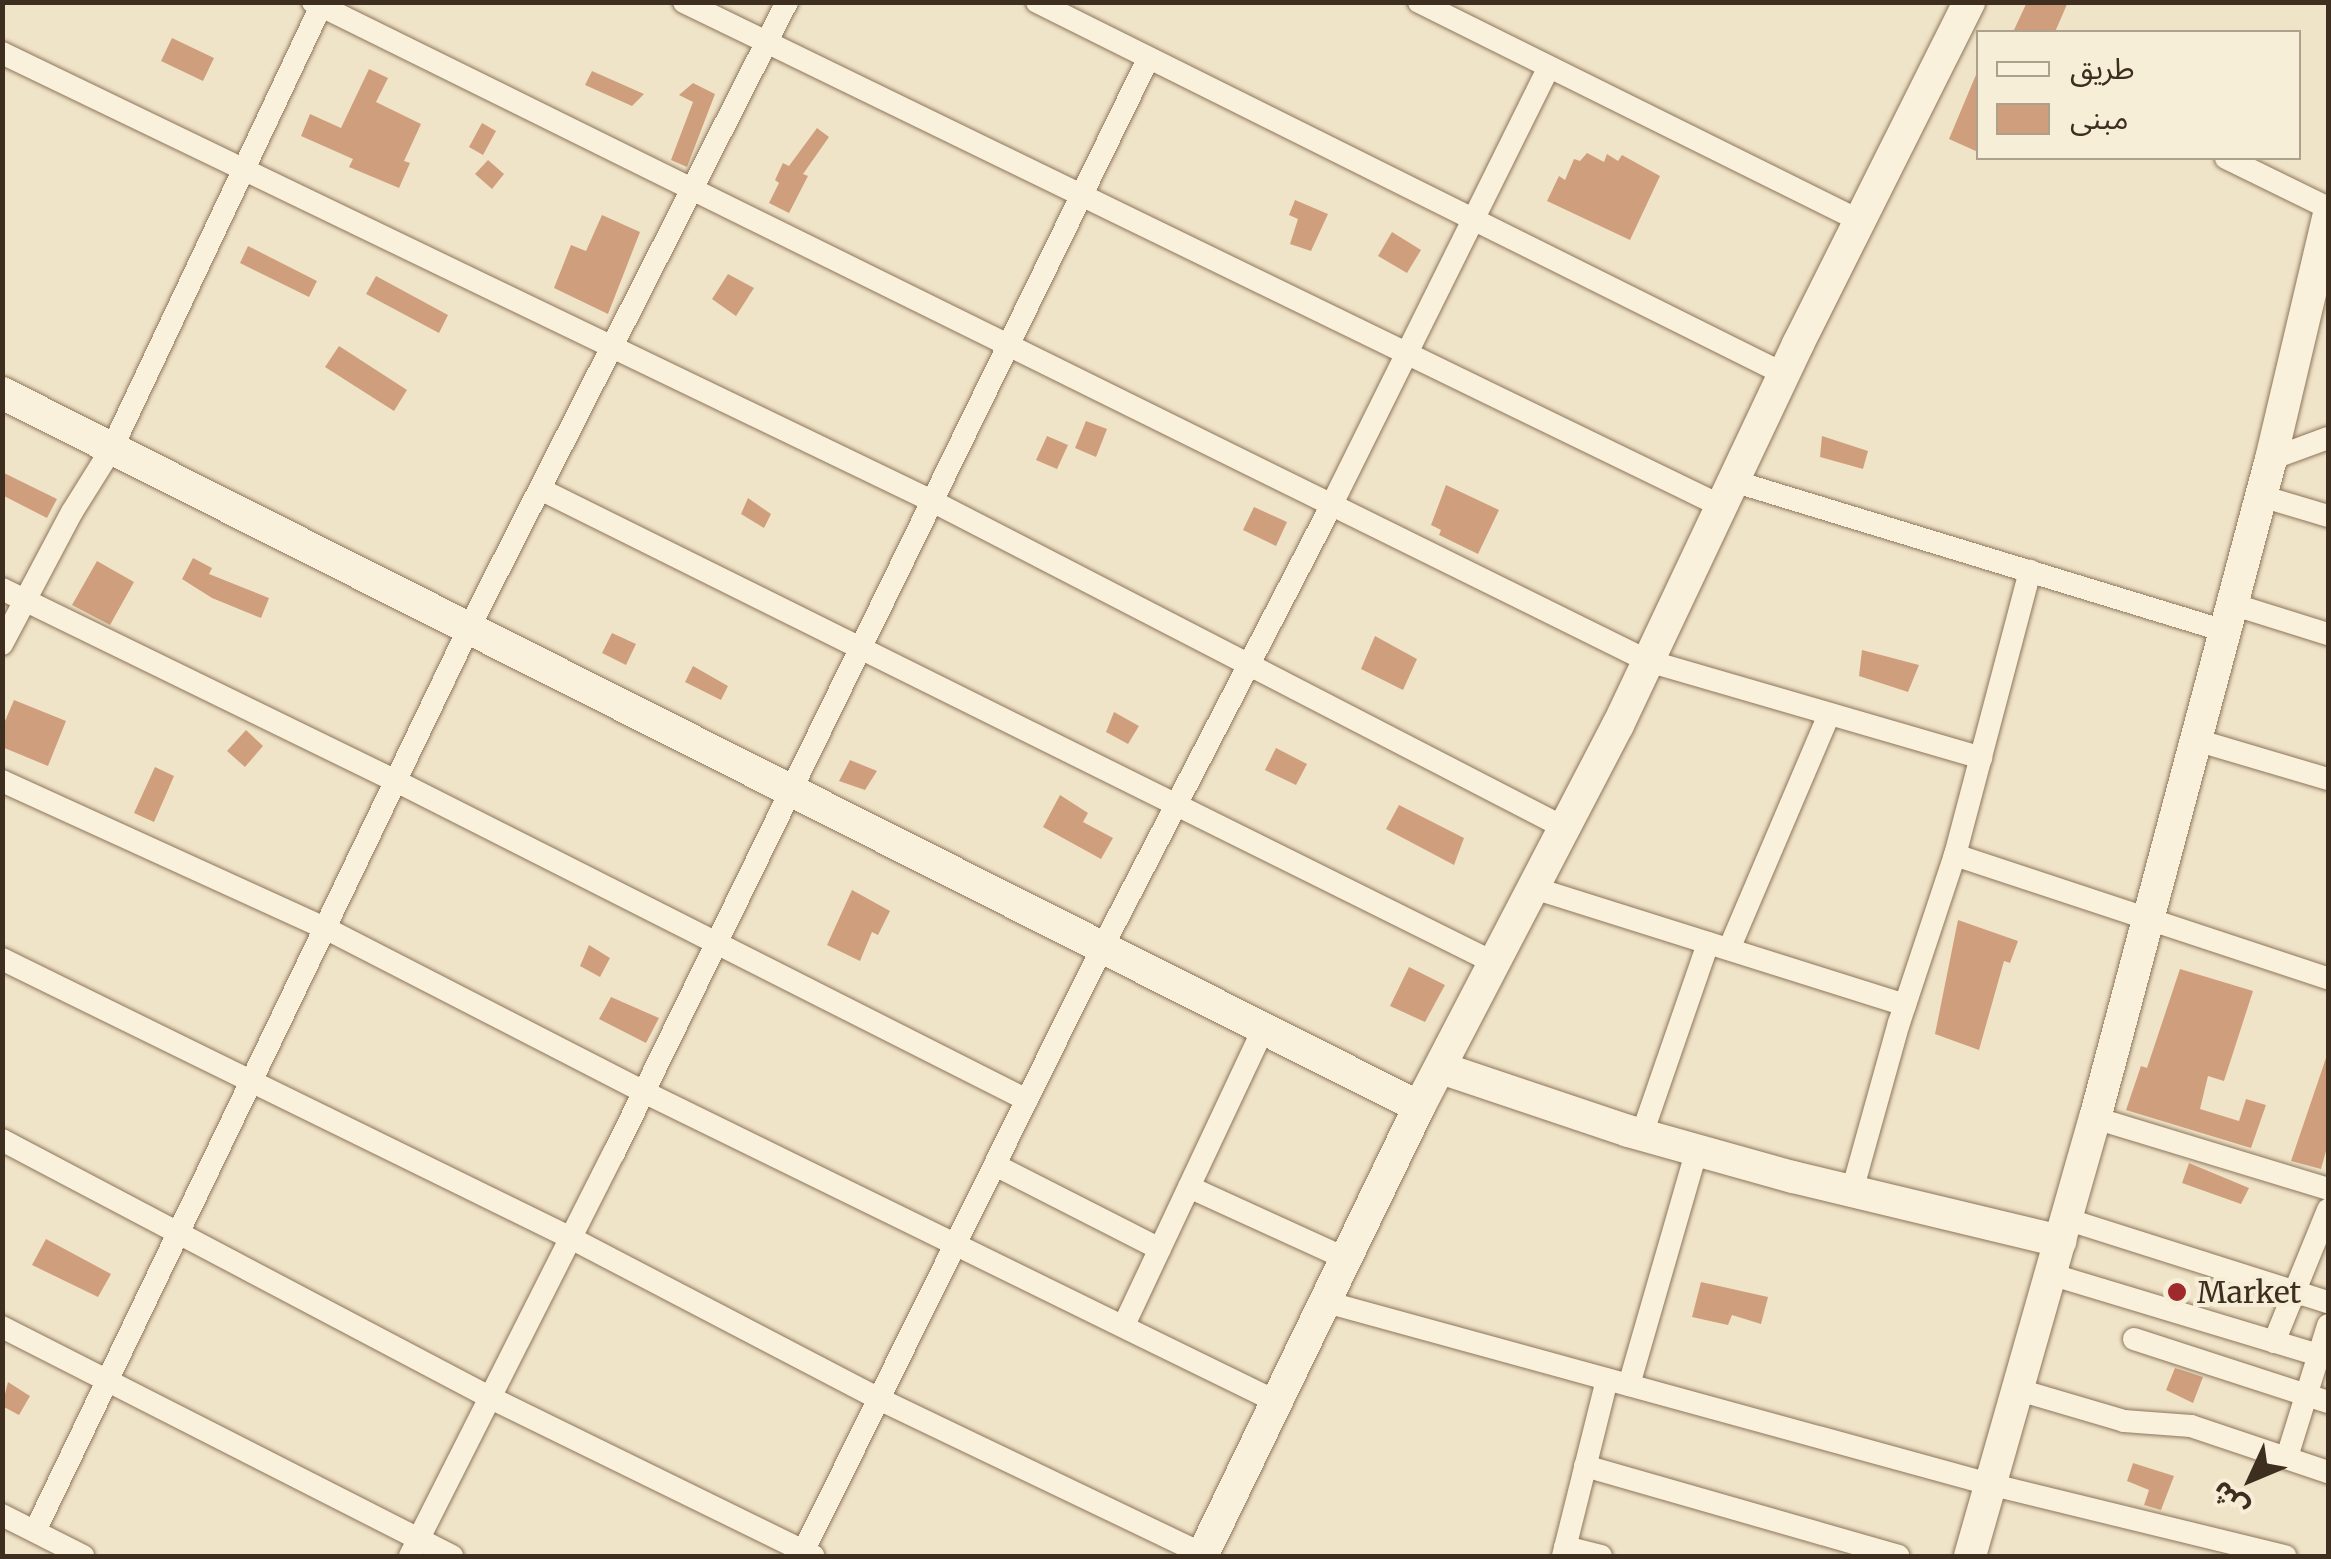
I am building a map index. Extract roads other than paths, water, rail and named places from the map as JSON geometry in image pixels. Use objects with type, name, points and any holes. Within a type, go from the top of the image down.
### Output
[{"type":"street","points":[[684,2],[1405,353],[1727,494],[2229,618],[2328,634]]},
{"type":"street","points":[[35,1532],[468,630],[787,2]]},
{"type":"street","points":[[1037,2],[1784,374]]},
{"type":"street","points":[[1418,2],[1860,221]]},
{"type":"street","points":[[2,644],[112,448],[319,4],[693,187],[1005,347],[1648,661],[1981,758]]},
{"type":"street","points":[[2,958],[253,1079],[571,1238],[879,1399],[1202,1556],[1420,1106],[1648,661],[1860,221],[1968,21]]},
{"type":"street","points":[[2,53],[932,501],[1565,828]]},
{"type":"street","points":[[414,1548],[644,1092],[1148,59]]},
{"type":"street","points":[[2,1140],[177,1236],[490,1398],[806,1555],[1103,946],[1331,506],[1548,67]]},
{"type":"street","points":[[2230,160],[2328,208]]},
{"type":"street","points":[[1970,1556],[2096,1118],[2271,459],[2328,217]]},
{"type":"street","points":[[2,393],[1420,1106]]},
{"type":"street","points":[[2271,459],[2328,438]]},
{"type":"street","points":[[540,490],[1496,963]]},
{"type":"street","points":[[2261,496],[2328,516]]},
{"type":"street","points":[[1852,1191],[1906,1005],[1956,855],[2030,571]]},
{"type":"street","points":[[2,589],[396,781],[1027,1100]]},
{"type":"street","points":[[1642,1134],[1719,946],[1829,714]]},
{"type":"street","points":[[2196,740],[2328,780]]},
{"type":"street","points":[[2,781],[325,928],[644,1092],[1279,1402]]},
{"type":"street","points":[[1956,855],[2328,978]]},
{"type":"street","points":[[1534,888],[1906,1005]]},
{"type":"street","points":[[1124,1326],[1264,1028]]},
{"type":"street","points":[[1441,1068],[1642,1134],[1852,1191],[2063,1230],[2328,1302]]},
{"type":"street","points":[[2096,1118],[2325,1188],[2328,1162]]},
{"type":"street","points":[[1601,1556],[1564,1552],[1585,1466],[1618,1382],[1697,1150]]},
{"type":"street","points":[[995,1165],[1160,1249]]},
{"type":"street","points":[[1190,1187],[1346,1258]]},
{"type":"street","points":[[2274,1342],[2294,1291],[2318,1266],[2328,1210]]},
{"type":"street","points":[[2050,1274],[2323,1356]]},
{"type":"street","points":[[1326,1302],[1993,1485],[2286,1556]]},
{"type":"street","points":[[2288,1457],[2305,1394],[2323,1356],[2328,1324]]},
{"type":"street","points":[[2,1326],[414,1548],[452,1556]]},
{"type":"street","points":[[2134,1339],[2328,1402]]},
{"type":"street","points":[[2018,1390],[2124,1421],[2192,1426],[2328,1472]]},
{"type":"street","points":[[1585,1466],[1898,1556]]},
{"type":"street","points":[[2,1515],[83,1556]]},
{"type":"place","name":"Market","points":[[2177,1292]]}]
